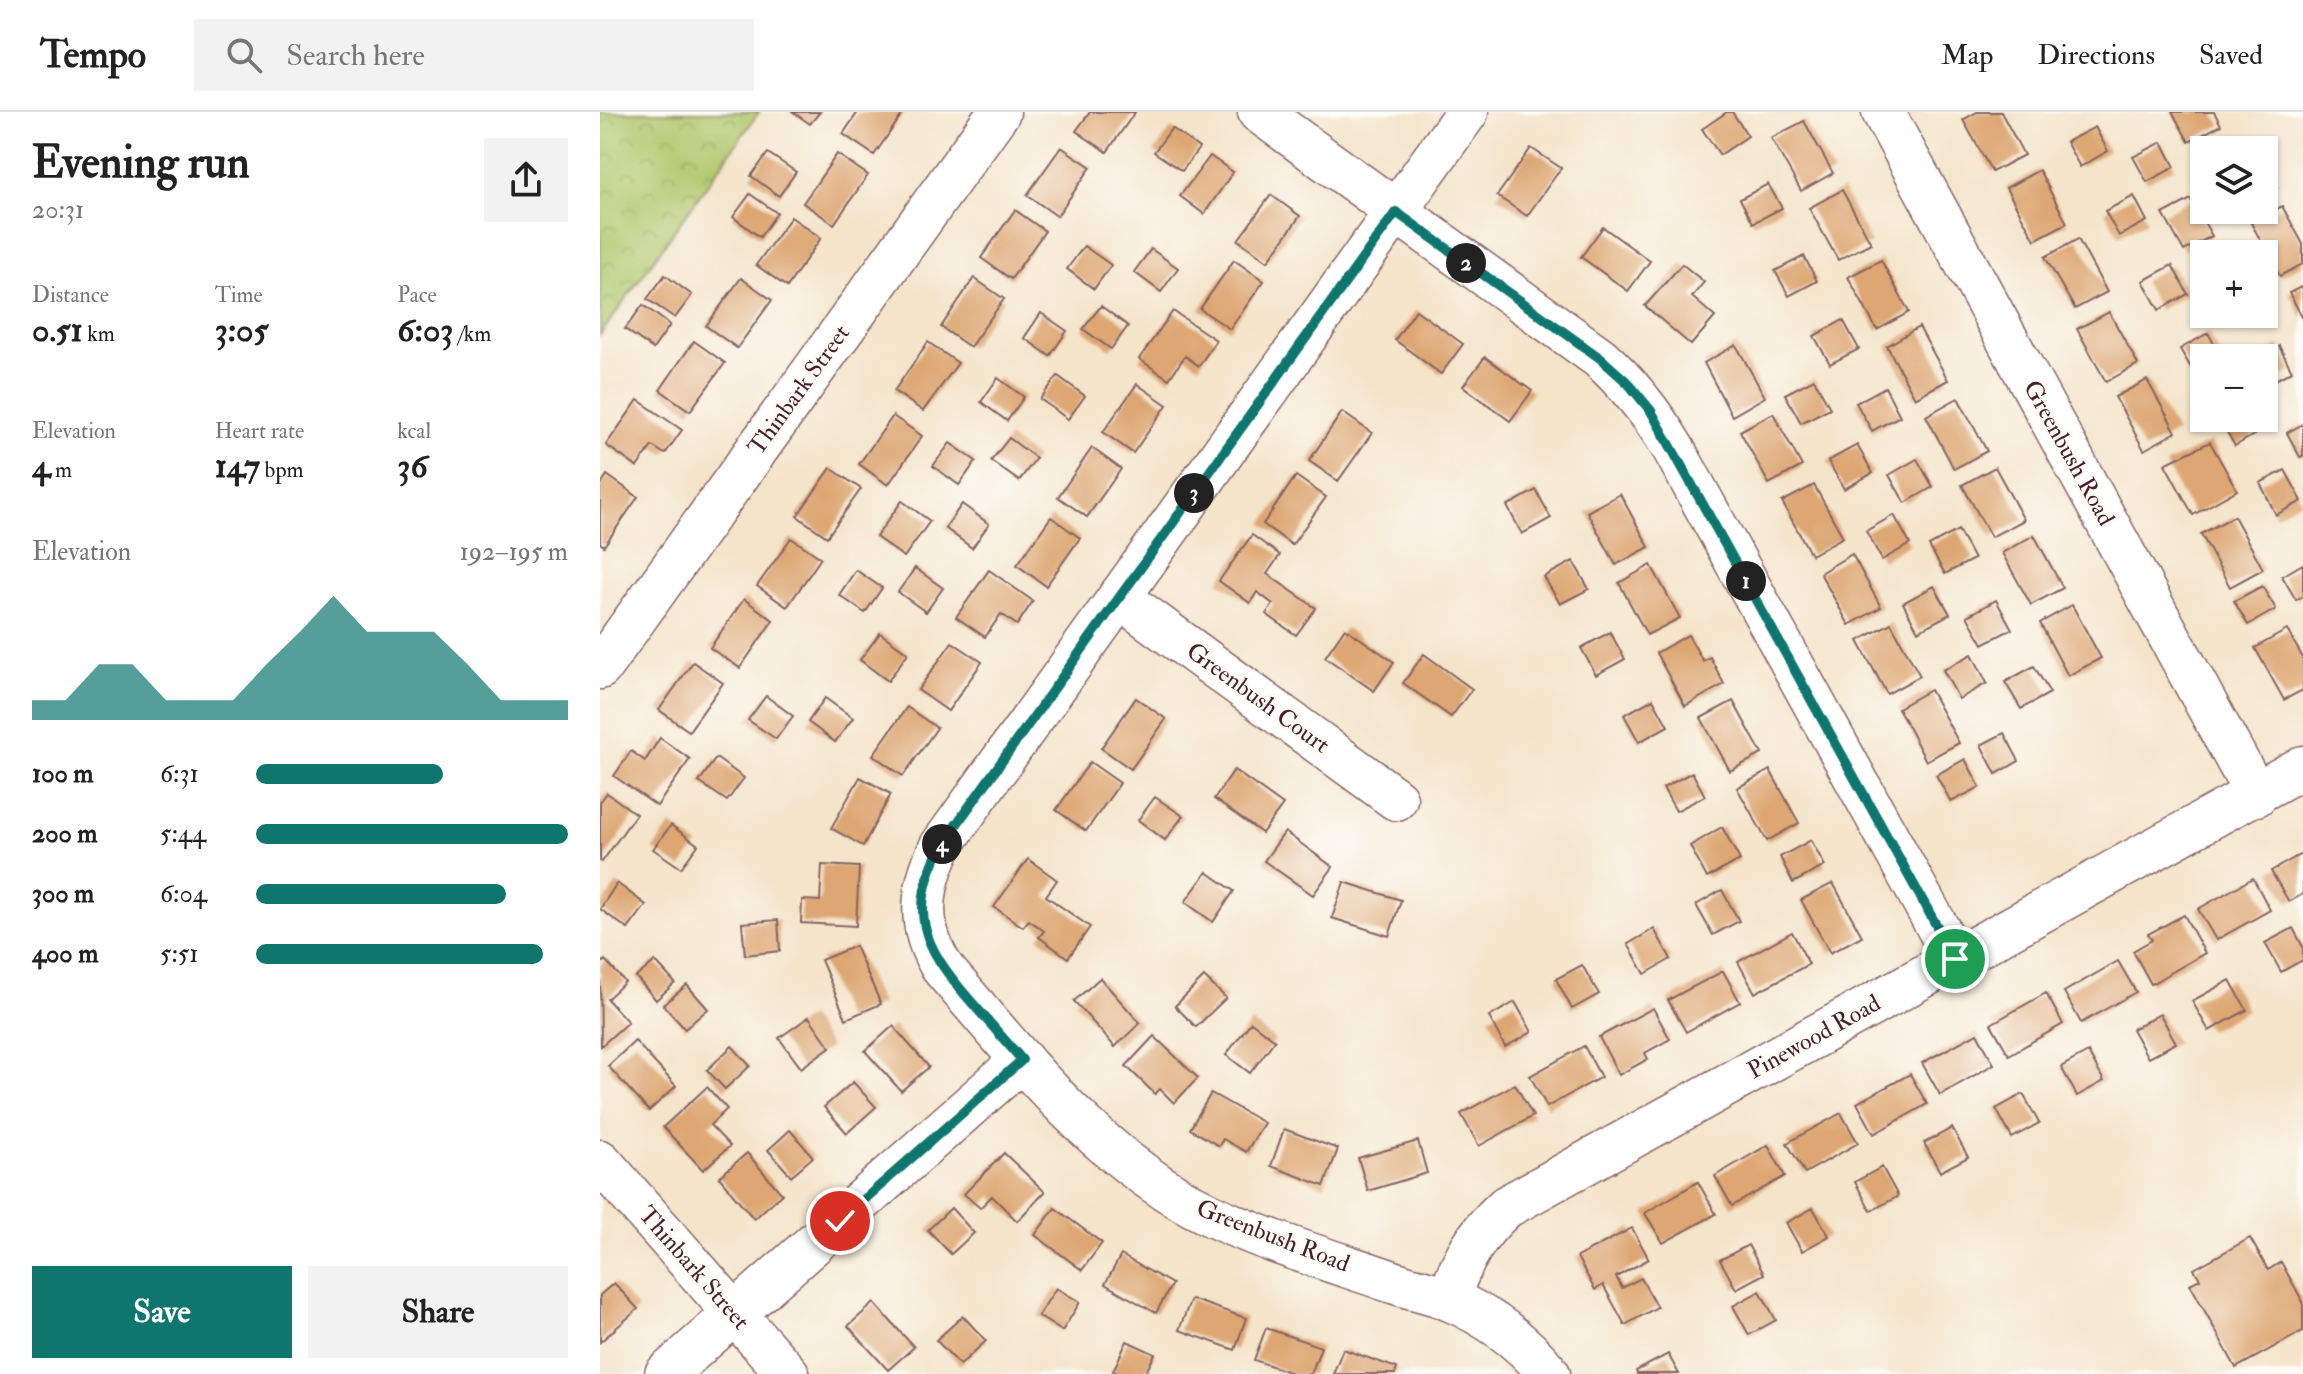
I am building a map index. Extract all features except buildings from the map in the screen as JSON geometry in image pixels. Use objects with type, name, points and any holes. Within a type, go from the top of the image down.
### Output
[{"type":"street","name":"Thinbark Street","points":[[600,668],[999,112]]},
{"type":"street","points":[[1259,112],[1600,358],[1628,383],[1651,411],[1955,959]]},
{"type":"street","name":"Greenbush Road","points":[[1467,112],[941,846],[929,870],[923,895],[924,922],[936,958],[1022,1060],[1103,1145],[1138,1171],[1210,1215],[1448,1299],[1509,1333],[1549,1374]]},
{"type":"street","name":"Greenbush Road","points":[[1883,112],[2256,795]]},
{"type":"street","name":"Greenbush Court","points":[[1119,597],[1396,799]]},
{"type":"street","name":"Pinewood Road","points":[[1448,1299],[1458,1271],[1476,1237],[1506,1207],[2303,767]]},
{"type":"street","points":[[666,1374],[1022,1060]]},
{"type":"street","name":"Thinbark Street","points":[[600,1161],[788,1374]]},
{"type":"green space","points":[[600,112],[759,112],[600,335]]},
{"type":"route","points":[[840,1221],[1022,1060],[944,970],[927,936],[923,895],[929,870],[941,846],[1396,212],[1600,358],[1628,383],[1651,411],[1955,959]]}]
